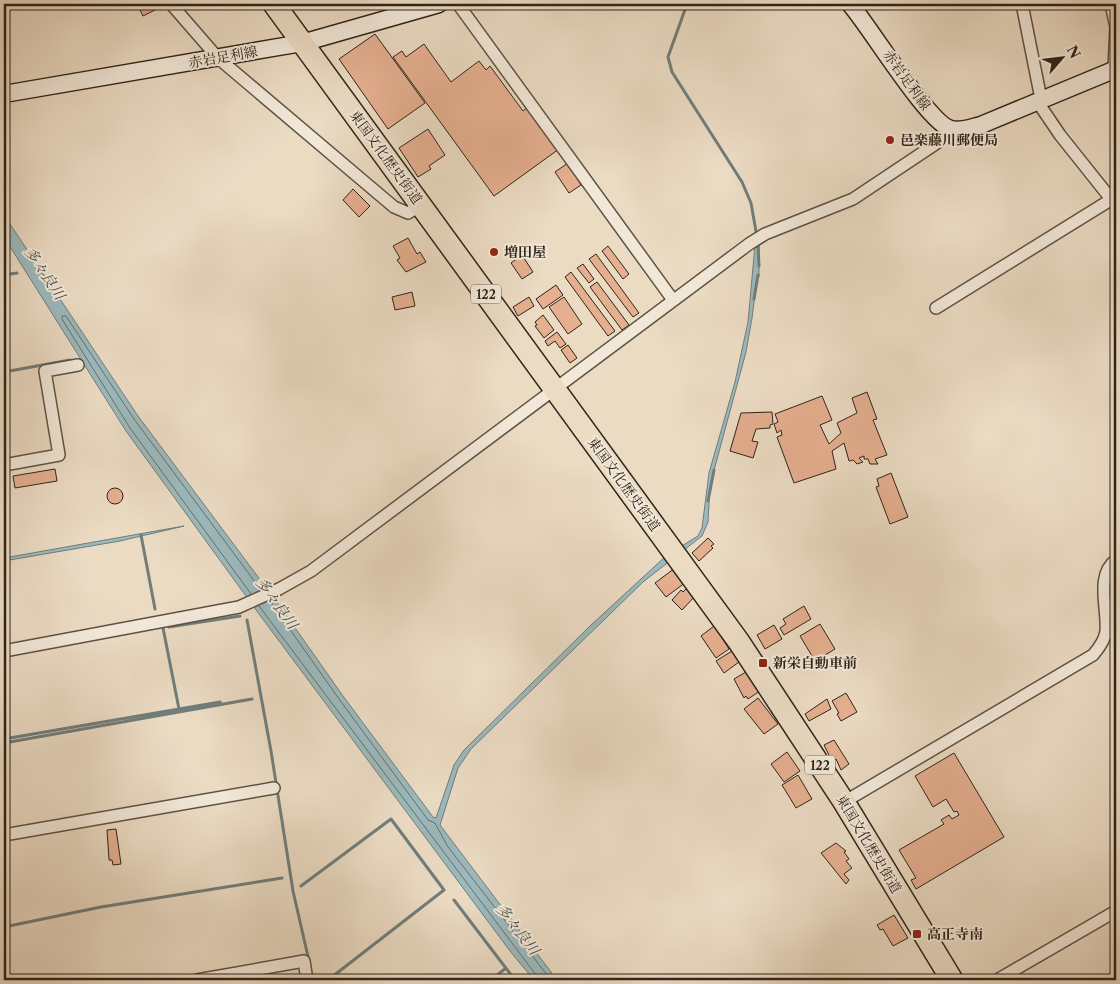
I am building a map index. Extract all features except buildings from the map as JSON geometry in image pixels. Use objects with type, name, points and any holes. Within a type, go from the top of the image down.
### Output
[{"type":"highway","name":"東国文化歴史街道","points":[[274,4],[752,661],[844,802],[952,980]]},
{"type":"main road","name":"赤岩足利線","points":[[4,94],[302,43],[439,4]]},
{"type":"main road","name":"赤岩足利線","points":[[850,4],[929,112],[950,129]]},
{"type":"main road","points":[[950,129],[965,129],[982,124],[1115,69]]},
{"type":"street","points":[[170,4],[218,58],[394,207],[408,213],[421,205]]},
{"type":"street","points":[[458,4],[673,300]]},
{"type":"street","points":[[936,308],[1114,202],[1060,135],[1039,100],[1022,4]]},
{"type":"street","points":[[1111,4],[1116,27],[1115,69]]},
{"type":"street","points":[[4,651],[211,613],[249,603],[280,589],[311,571],[673,300],[765,234],[853,199],[946,137],[950,129]]},
{"type":"street","points":[[4,465],[59,455],[45,371],[78,365]]},
{"type":"street","points":[[844,802],[1093,655],[1101,646],[1106,632],[1106,577],[1110,564],[1116,560]]},
{"type":"street","points":[[4,835],[274,788]]},
{"type":"street","points":[[997,980],[1116,911]]},
{"type":"street","points":[[197,980],[304,962],[307,980]]},
{"type":"water","name":"多々良川","points":[[4,215],[138,416],[279,605],[343,696],[433,817],[436,818],[454,765],[464,750],[590,626],[667,555],[698,536],[702,528],[709,473],[735,382],[748,322],[755,245],[759,242],[759,277],[757,278],[746,352],[710,485],[708,522],[702,536],[643,582],[471,749],[458,768],[440,825],[557,980],[534,980],[510,951],[259,614],[126,431],[4,237]]},
{"type":"water","points":[[184,526],[120,541],[4,561],[4,558]]},
{"type":"waterway","points":[[687,4],[668,57],[672,72],[742,182],[751,203],[757,237]]},
{"type":"waterway","points":[[758,245],[759,266]]},
{"type":"waterway","points":[[4,275],[17,273]]},
{"type":"waterway","points":[[754,299],[758,275]]},
{"type":"waterway","points":[[4,372],[70,360]]},
{"type":"waterway","points":[[708,501],[714,470]]},
{"type":"waterway","points":[[141,535],[155,609]]},
{"type":"waterway","points":[[169,627],[240,616]]},
{"type":"waterway","points":[[247,620],[271,751],[293,891],[309,961]]},
{"type":"waterway","points":[[163,628],[179,709]]},
{"type":"waterway","points":[[4,743],[252,699]]},
{"type":"waterway","points":[[4,739],[220,702],[221,704]]},
{"type":"waterway","points":[[301,886],[391,819],[444,890],[328,980]]},
{"type":"waterway","points":[[4,927],[101,907],[282,878]]},
{"type":"waterway","points":[[454,900],[515,980]]},
{"type":"waterway","points":[[491,980],[506,968]]},
{"type":"place","name":"邑楽藤川郵便局","points":[[890,140]]},
{"type":"place","name":"増田屋","points":[[494,252]]},
{"type":"place","name":"新栄自動車前","points":[[763,663]]},
{"type":"place","name":"高正寺南","points":[[917,934]]}]
